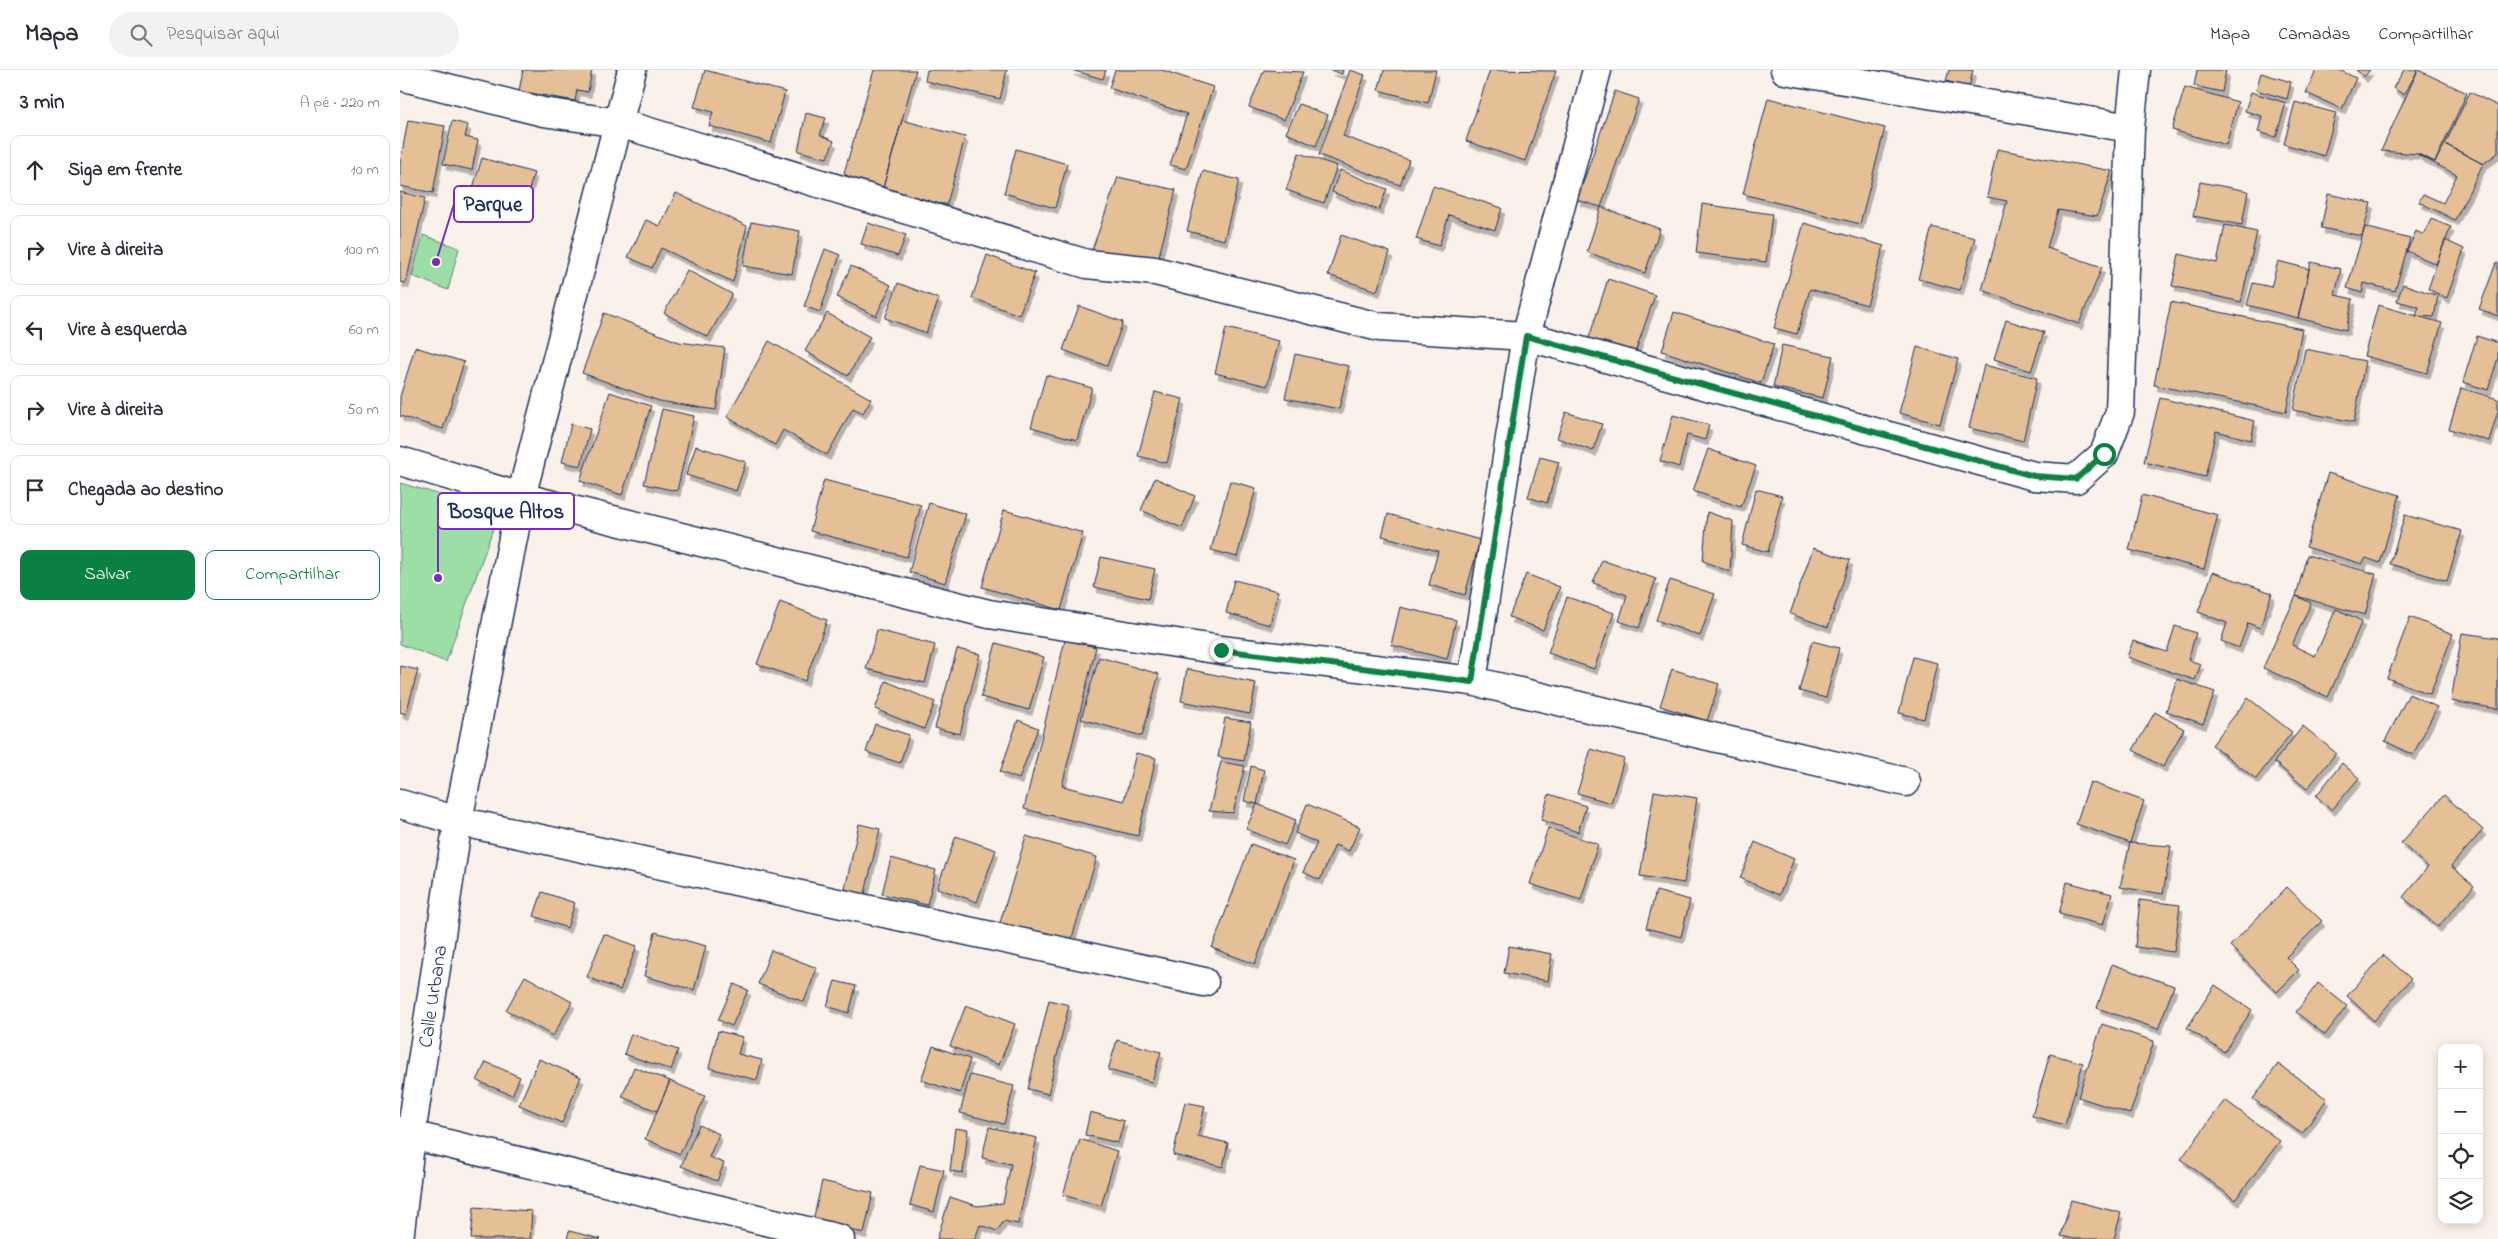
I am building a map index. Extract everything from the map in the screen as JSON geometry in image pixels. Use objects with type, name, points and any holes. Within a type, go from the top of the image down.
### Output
[{"type":"street","name":"Calle Urbana","points":[[400,1232],[411,1135],[458,821],[521,497],[632,70]]},
{"type":"street","points":[[1472,682],[1526,336],[1597,70]]},
{"type":"street","points":[[1786,70],[2130,128]]},
{"type":"street","points":[[400,76],[543,112],[619,123],[1087,264],[1155,271],[1379,326],[1526,336],[2034,476],[2076,479],[2104,454],[2120,412],[2130,128],[2136,70]]},
{"type":"street","points":[[400,461],[521,497],[990,614],[1221,650],[1472,682],[1906,782]]},
{"type":"street","points":[[400,804],[458,821],[1204,982]]},
{"type":"street","points":[[411,1135],[840,1239]]},
{"type":"green space","points":[[423,235],[459,248],[448,290],[412,276]]},
{"type":"green space","points":[[400,483],[499,512],[446,662],[400,644]]},
{"type":"building","points":[[523,70],[592,70],[588,92],[577,90],[575,101],[519,91]]},
{"type":"building","points":[[705,70],[785,92],[771,143],[709,126],[713,112],[694,107]]},
{"type":"building","points":[[874,70],[916,70],[879,202],[844,173]]},
{"type":"building","points":[[927,70],[1007,70],[1000,99],[925,81]]},
{"type":"building","points":[[1071,70],[1106,70],[1103,79]]},
{"type":"building","points":[[1115,70],[1162,70],[1213,87],[1186,169],[1170,165],[1187,114],[1109,88]]},
{"type":"building","points":[[1264,70],[1303,72],[1284,120],[1249,107]]},
{"type":"building","points":[[1330,70],[1343,70],[1342,74]]},
{"type":"building","points":[[1350,70],[1365,75],[1343,136],[1409,160],[1400,185],[1319,155]]},
{"type":"building","points":[[1384,70],[1436,70],[1428,103],[1378,90]]},
{"type":"building","points":[[1490,70],[1556,71],[1525,161],[1466,141]]},
{"type":"building","points":[[1949,70],[1973,70],[1969,87],[1946,81]]},
{"type":"building","points":[[2197,70],[2226,70],[2222,92],[2194,86]]},
{"type":"building","points":[[2316,70],[2339,70],[2356,78],[2342,109],[2306,93]]},
{"type":"building","points":[[2356,70],[2370,70],[2364,77]]},
{"type":"building","points":[[2404,70],[2418,70],[2404,95],[2393,88]]},
{"type":"building","points":[[2418,70],[2467,93],[2435,162],[2418,154],[2381,151]]},
{"type":"building","points":[[2261,73],[2291,82],[2287,99],[2256,90]]},
{"type":"building","points":[[2185,87],[2238,102],[2226,145],[2172,130]]},
{"type":"building","points":[[1615,91],[1639,99],[1601,207],[1577,200]]},
{"type":"building","points":[[2251,92],[2286,103],[2276,137],[2258,132],[2262,116],[2245,111]]},
{"type":"building","points":[[2470,92],[2498,106],[2498,153],[2483,164],[2445,144]]},
{"type":"building","points":[[1768,98],[1885,128],[1860,224],[1743,194]]},
{"type":"building","points":[[2295,102],[2336,113],[2324,156],[2284,144]]},
{"type":"building","points":[[1299,104],[1328,115],[1316,146],[1286,133]]},
{"type":"building","points":[[806,113],[826,118],[820,135],[834,141],[827,158],[798,151]]},
{"type":"building","points":[[408,120],[445,126],[433,193],[400,186],[400,164]]},
{"type":"building","points":[[902,120],[965,137],[947,204],[879,202]]},
{"type":"building","points":[[452,121],[468,125],[465,137],[478,140],[472,170],[443,164]]},
{"type":"building","points":[[2445,144],[2483,164],[2455,220],[2419,202],[2423,194],[2443,203],[2457,175],[2418,155],[2435,162]]},
{"type":"building","points":[[1016,149],[1067,164],[1055,208],[1004,193]]},
{"type":"building","points":[[1997,149],[2112,171],[2097,216],[2058,210],[2047,248],[2102,267],[2079,324],[1982,290],[2007,201],[1987,197]]},
{"type":"building","points":[[1299,153],[1337,166],[1324,203],[1286,190]]},
{"type":"building","points":[[482,158],[534,173],[521,217],[469,201]]},
{"type":"building","points":[[1340,170],[1387,189],[1379,210],[1332,192]]},
{"type":"building","points":[[1203,171],[1239,180],[1224,240],[1187,231]]},
{"type":"building","points":[[1118,177],[1176,190],[1155,271],[1087,264]]},
{"type":"building","points":[[2200,182],[2248,191],[2242,225],[2193,216]]},
{"type":"building","points":[[1433,186],[1502,208],[1495,230],[1449,215],[1439,246],[1416,239]]},
{"type":"building","points":[[400,192],[425,198],[406,283],[400,282]]},
{"type":"building","points":[[676,193],[747,226],[733,282],[661,248],[652,268],[628,257],[646,220],[660,226]]},
{"type":"building","points":[[2328,194],[2371,203],[2362,236],[2321,228]]},
{"type":"building","points":[[1702,204],[1772,214],[1766,262],[1696,253]]},
{"type":"building","points":[[1601,207],[1660,229],[1645,273],[1587,252]]},
{"type":"building","points":[[2431,219],[2451,227],[2436,264],[2407,251],[2416,231],[2424,235]]},
{"type":"building","points":[[751,222],[800,231],[792,274],[743,266]]},
{"type":"building","points":[[868,223],[906,235],[898,256],[861,244]]},
{"type":"building","points":[[1804,223],[1884,246],[1867,305],[1810,289],[1797,334],[1774,328]]},
{"type":"building","points":[[2225,225],[2257,232],[2241,302],[2172,286],[2179,254],[2217,263]]},
{"type":"building","points":[[1932,227],[1975,238],[1960,290],[1918,279]]},
{"type":"building","points":[[2365,227],[2410,239],[2395,291],[2364,283],[2362,293],[2347,288]]},
{"type":"building","points":[[1341,235],[1390,252],[1377,291],[1328,275]]},
{"type":"building","points":[[2445,240],[2464,249],[2447,298],[2428,289]]},
{"type":"building","points":[[825,249],[840,255],[820,312],[804,306]]},
{"type":"building","points":[[987,255],[1035,273],[1019,315],[972,298]]},
{"type":"building","points":[[2278,261],[2309,269],[2298,318],[2247,305],[2253,283],[2271,287]]},
{"type":"building","points":[[2311,262],[2341,269],[2335,295],[2353,299],[2346,330],[2298,318]]},
{"type":"building","points":[[2496,263],[2498,263],[2498,316],[2479,309]]},
{"type":"building","points":[[851,266],[891,285],[876,316],[837,297]]},
{"type":"building","points":[[687,270],[732,294],[708,337],[664,313]]},
{"type":"building","points":[[1608,279],[1655,295],[1634,356],[1588,341]]},
{"type":"building","points":[[898,283],[939,299],[926,333],[885,318]]},
{"type":"building","points":[[2403,284],[2438,296],[2434,317],[2416,316],[2419,307],[2397,301]]},
{"type":"building","points":[[2171,302],[2302,329],[2286,412],[2154,385]]},
{"type":"building","points":[[2378,305],[2442,323],[2427,373],[2364,356]]},
{"type":"building","points":[[1079,306],[1123,322],[1107,366],[1063,350]]},
{"type":"building","points":[[1674,312],[1774,344],[1761,383],[1662,351]]},
{"type":"building","points":[[604,313],[679,342],[725,348],[716,410],[659,401],[582,373]]},
{"type":"building","points":[[827,313],[870,337],[848,376],[805,351]]},
{"type":"building","points":[[2006,320],[2044,332],[2031,371],[1994,359]]},
{"type":"building","points":[[1226,328],[1279,341],[1267,386],[1215,373]]},
{"type":"building","points":[[2477,336],[2498,343],[2498,358],[2488,390],[2463,382]]},
{"type":"building","points":[[769,341],[871,399],[863,413],[853,408],[827,455],[783,430],[775,445],[727,417]]},
{"type":"building","points":[[1782,345],[1833,356],[1823,398],[1773,387]]},
{"type":"building","points":[[415,347],[464,362],[443,429],[400,416],[400,397]]},
{"type":"building","points":[[1917,347],[1958,359],[1940,424],[1899,413]]},
{"type":"building","points":[[2305,349],[2365,361],[2354,422],[2293,410]]},
{"type":"building","points":[[1295,354],[1349,366],[1339,409],[1285,398]]},
{"type":"building","points":[[1984,365],[2037,378],[2023,441],[1969,428]]},
{"type":"building","points":[[1046,375],[1092,388],[1077,440],[1031,427]]},
{"type":"building","points":[[2461,388],[2498,399],[2498,411],[2489,441],[2449,429]]},
{"type":"building","points":[[610,392],[651,406],[622,495],[580,481]]},
{"type":"building","points":[[1155,392],[1183,399],[1167,463],[1138,456]]},
{"type":"building","points":[[2160,398],[2255,421],[2251,440],[2216,431],[2205,477],[2144,462]]},
{"type":"building","points":[[662,409],[694,416],[677,491],[644,484]]},
{"type":"building","points":[[1566,412],[1602,424],[1593,451],[1557,438]]},
{"type":"building","points":[[1673,415],[1709,425],[1705,440],[1687,435],[1679,467],[1660,461]]},
{"type":"building","points":[[571,424],[590,429],[581,466],[562,462]]},
{"type":"building","points":[[696,446],[746,462],[736,491],[686,475]]},
{"type":"building","points":[[1708,449],[1756,466],[1741,507],[1693,491]]},
{"type":"building","points":[[1540,457],[1559,462],[1547,503],[1528,497]]},
{"type":"building","points":[[2328,473],[2400,495],[2380,563],[2366,558],[2362,564],[2306,547]]},
{"type":"building","points":[[1155,478],[1195,496],[1182,528],[1141,510]]},
{"type":"building","points":[[824,480],[921,505],[907,557],[810,531]]},
{"type":"building","points":[[1230,481],[1256,488],[1237,557],[1211,550]]},
{"type":"building","points":[[1756,489],[1782,496],[1768,552],[1742,545]]},
{"type":"building","points":[[2142,495],[2218,515],[2204,569],[2129,550]]},
{"type":"building","points":[[929,503],[966,514],[945,583],[909,572]]},
{"type":"building","points":[[1004,510],[1083,533],[1061,610],[982,587]]},
{"type":"building","points":[[1707,512],[1733,521],[1730,572],[1703,561]]},
{"type":"building","points":[[1388,514],[1480,540],[1465,595],[1429,585],[1438,551],[1382,536]]},
{"type":"building","points":[[2405,515],[2462,531],[2447,581],[2390,564]]},
{"type":"building","points":[[1813,548],[1850,560],[1828,627],[1790,614]]},
{"type":"building","points":[[2307,555],[2376,574],[2365,615],[2296,596]]},
{"type":"building","points":[[1101,557],[1155,569],[1148,599],[1094,587]]},
{"type":"building","points":[[1602,560],[1656,579],[1639,628],[1619,621],[1627,595],[1593,583]]},
{"type":"building","points":[[2213,572],[2272,593],[2260,628],[2248,623],[2239,648],[2221,641],[2227,623],[2198,612]]},
{"type":"building","points":[[1526,574],[1560,587],[1543,630],[1509,617]]},
{"type":"building","points":[[1234,580],[1278,591],[1270,625],[1226,613]]},
{"type":"building","points":[[1670,580],[1715,594],[1700,636],[1656,620]]},
{"type":"building","points":[[2296,596],[2311,603],[2292,645],[2315,656],[2336,609],[2362,621],[2328,697],[2263,668]]},
{"type":"building","points":[[1567,597],[1614,613],[1594,669],[1548,653]]},
{"type":"building","points":[[780,602],[827,620],[805,681],[757,664]]},
{"type":"building","points":[[1400,607],[1456,620],[1447,659],[1391,645]]},
{"type":"building","points":[[2410,617],[2453,634],[2430,694],[2387,678]]},
{"type":"building","points":[[2175,626],[2196,633],[2188,660],[2201,664],[2195,680],[2127,657],[2133,641],[2167,652]]},
{"type":"building","points":[[877,630],[935,645],[925,683],[866,669]]},
{"type":"building","points":[[2462,633],[2498,638],[2498,709],[2451,701]]},
{"type":"building","points":[[1065,640],[1096,647],[1062,786],[1124,801],[1136,753],[1156,758],[1138,836],[1024,809]]},
{"type":"building","points":[[1812,641],[1839,648],[1826,698],[1799,691]]},
{"type":"building","points":[[996,643],[1044,657],[1029,710],[981,697]]},
{"type":"building","points":[[957,649],[980,654],[960,734],[935,728]]},
{"type":"building","points":[[1099,657],[1159,674],[1142,736],[1081,719]]},
{"type":"building","points":[[1913,657],[1937,663],[1924,719],[1899,713]]},
{"type":"building","points":[[400,666],[418,670],[406,714],[400,712]]},
{"type":"building","points":[[1187,669],[1256,683],[1250,714],[1181,701]]},
{"type":"building","points":[[1672,669],[1719,684],[1707,721],[1660,706]]},
{"type":"building","points":[[2177,679],[2215,692],[2203,724],[2166,711]]},
{"type":"building","points":[[886,681],[935,702],[924,729],[875,709]]},
{"type":"building","points":[[2409,694],[2437,707],[2413,755],[2385,741]]},
{"type":"building","points":[[2248,698],[2292,732],[2256,779],[2212,745]]},
{"type":"building","points":[[2155,712],[2184,729],[2163,767],[2133,750]]},
{"type":"building","points":[[1225,718],[1251,722],[1244,761],[1218,757]]},
{"type":"building","points":[[1018,720],[1038,728],[1019,779],[1000,772]]},
{"type":"building","points":[[875,724],[909,735],[900,763],[866,752]]},
{"type":"building","points":[[2303,726],[2336,753],[2307,789],[2274,762]]},
{"type":"building","points":[[1591,749],[1624,759],[1611,803],[1577,793]]},
{"type":"building","points":[[1221,762],[1245,766],[1233,813],[1209,811]]},
{"type":"building","points":[[2342,763],[2359,778],[2332,810],[2316,796]]},
{"type":"building","points":[[1251,766],[1264,770],[1257,804],[1244,801]]},
{"type":"building","points":[[2090,782],[2144,801],[2130,843],[2076,824]]},
{"type":"building","points":[[1654,791],[1697,798],[1684,883],[1640,876]]},
{"type":"building","points":[[1549,794],[1586,806],[1578,832],[1541,820]]},
{"type":"building","points":[[2444,795],[2483,830],[2451,866],[2474,886],[2438,927],[2403,897],[2428,867],[2401,843]]},
{"type":"building","points":[[1257,804],[1296,820],[1285,845],[1246,829]]},
{"type":"building","points":[[1307,804],[1360,827],[1349,851],[1335,845],[1320,880],[1303,872],[1317,843],[1295,833]]},
{"type":"building","points":[[859,824],[880,829],[864,898],[844,894]]},
{"type":"building","points":[[1548,828],[1598,844],[1581,900],[1530,884]]},
{"type":"building","points":[[956,836],[996,850],[977,902],[937,888]]},
{"type":"building","points":[[1026,836],[1097,857],[1069,947],[999,926]]},
{"type":"building","points":[[1755,842],[1794,859],[1779,895],[1740,878]]},
{"type":"building","points":[[2130,843],[2171,846],[2163,894],[2120,887]]},
{"type":"building","points":[[1251,844],[1294,860],[1255,964],[1212,948]]},
{"type":"building","points":[[891,858],[936,870],[927,905],[882,894]]},
{"type":"building","points":[[2067,882],[2112,894],[2103,925],[2059,914]]},
{"type":"building","points":[[2287,887],[2322,921],[2286,957],[2299,970],[2277,992],[2230,946]]},
{"type":"building","points":[[1656,891],[1690,900],[1681,937],[1646,928]]},
{"type":"building","points":[[542,892],[575,903],[567,928],[534,916]]},
{"type":"building","points":[[2140,900],[2180,905],[2174,952],[2135,947]]},
{"type":"building","points":[[655,932],[706,946],[694,990],[644,976]]},
{"type":"building","points":[[604,934],[637,946],[620,990],[587,977]]},
{"type":"building","points":[[1509,946],[1552,954],[1548,981],[1504,973]]},
{"type":"building","points":[[771,950],[817,968],[804,1002],[758,984]]},
{"type":"building","points":[[2384,955],[2411,979],[2374,1021],[2347,996]]},
{"type":"building","points":[[2112,964],[2174,986],[2158,1029],[2097,1008]]},
{"type":"building","points":[[525,976],[572,1002],[553,1036],[506,1010]]},
{"type":"building","points":[[835,981],[856,986],[849,1013],[827,1006]]},
{"type":"building","points":[[2318,983],[2347,1006],[2325,1035],[2296,1012]]},
{"type":"building","points":[[734,984],[748,990],[732,1026],[718,1020]]},
{"type":"building","points":[[2215,985],[2252,1010],[2224,1052],[2187,1028]]},
{"type":"building","points":[[1049,1000],[1069,1005],[1048,1094],[1028,1089]]},
{"type":"building","points":[[966,1005],[1015,1024],[999,1065],[950,1046]]},
{"type":"building","points":[[2102,1024],[2154,1041],[2130,1114],[2078,1097]]},
{"type":"building","points":[[718,1031],[743,1037],[738,1054],[762,1060],[757,1080],[709,1068]]},
{"type":"building","points":[[631,1034],[678,1050],[671,1070],[624,1054]]},
{"type":"building","points":[[1117,1040],[1161,1052],[1152,1082],[1108,1070]]},
{"type":"building","points":[[933,1046],[970,1059],[960,1093],[921,1080]]},
{"type":"building","points":[[2050,1054],[2083,1063],[2065,1125],[2032,1116]]},
{"type":"building","points":[[539,1059],[581,1077],[562,1123],[519,1105]]},
{"type":"building","points":[[486,1062],[520,1077],[512,1095],[477,1081]]},
{"type":"building","points":[[2278,1064],[2327,1099],[2302,1134],[2253,1099]]},
{"type":"building","points":[[634,1067],[670,1081],[657,1111],[622,1097]]},
{"type":"building","points":[[970,1075],[1014,1086],[1004,1124],[960,1113]]},
{"type":"building","points":[[670,1081],[705,1096],[680,1154],[645,1139]]},
{"type":"building","points":[[2225,1100],[2280,1141],[2235,1200],[2181,1159]]},
{"type":"building","points":[[1185,1102],[1205,1106],[1198,1136],[1228,1143],[1223,1167],[1173,1155]]},
{"type":"building","points":[[1090,1112],[1124,1121],[1118,1143],[1085,1135]]},
{"type":"building","points":[[699,1125],[719,1134],[709,1157],[724,1163],[717,1181],[681,1166]]},
{"type":"building","points":[[989,1127],[1037,1138],[1018,1224],[1004,1221],[997,1231],[980,1225],[975,1239],[937,1239],[950,1197],[977,1206],[1003,1203],[1011,1164],[982,1158]]},
{"type":"building","points":[[955,1128],[968,1130],[963,1173],[950,1171]]},
{"type":"building","points":[[1080,1139],[1117,1151],[1101,1206],[1063,1195]]},
{"type":"building","points":[[920,1165],[944,1170],[934,1212],[910,1205]]},
{"type":"building","points":[[822,1181],[873,1193],[864,1233],[813,1221]]},
{"type":"building","points":[[2071,1200],[2121,1213],[2114,1239],[2074,1239],[2061,1236]]},
{"type":"building","points":[[474,1207],[532,1211],[530,1239],[471,1239]]},
{"type":"building","points":[[569,1231],[601,1239],[567,1239]]},
{"type":"place","name":"Parque","points":[[436,262]]},
{"type":"place","name":"Bosque Altos","points":[[438,578]]},
{"type":"route","points":[[1221,650],[1472,682],[1526,336],[2034,476],[2076,479],[2104,454]]}]
